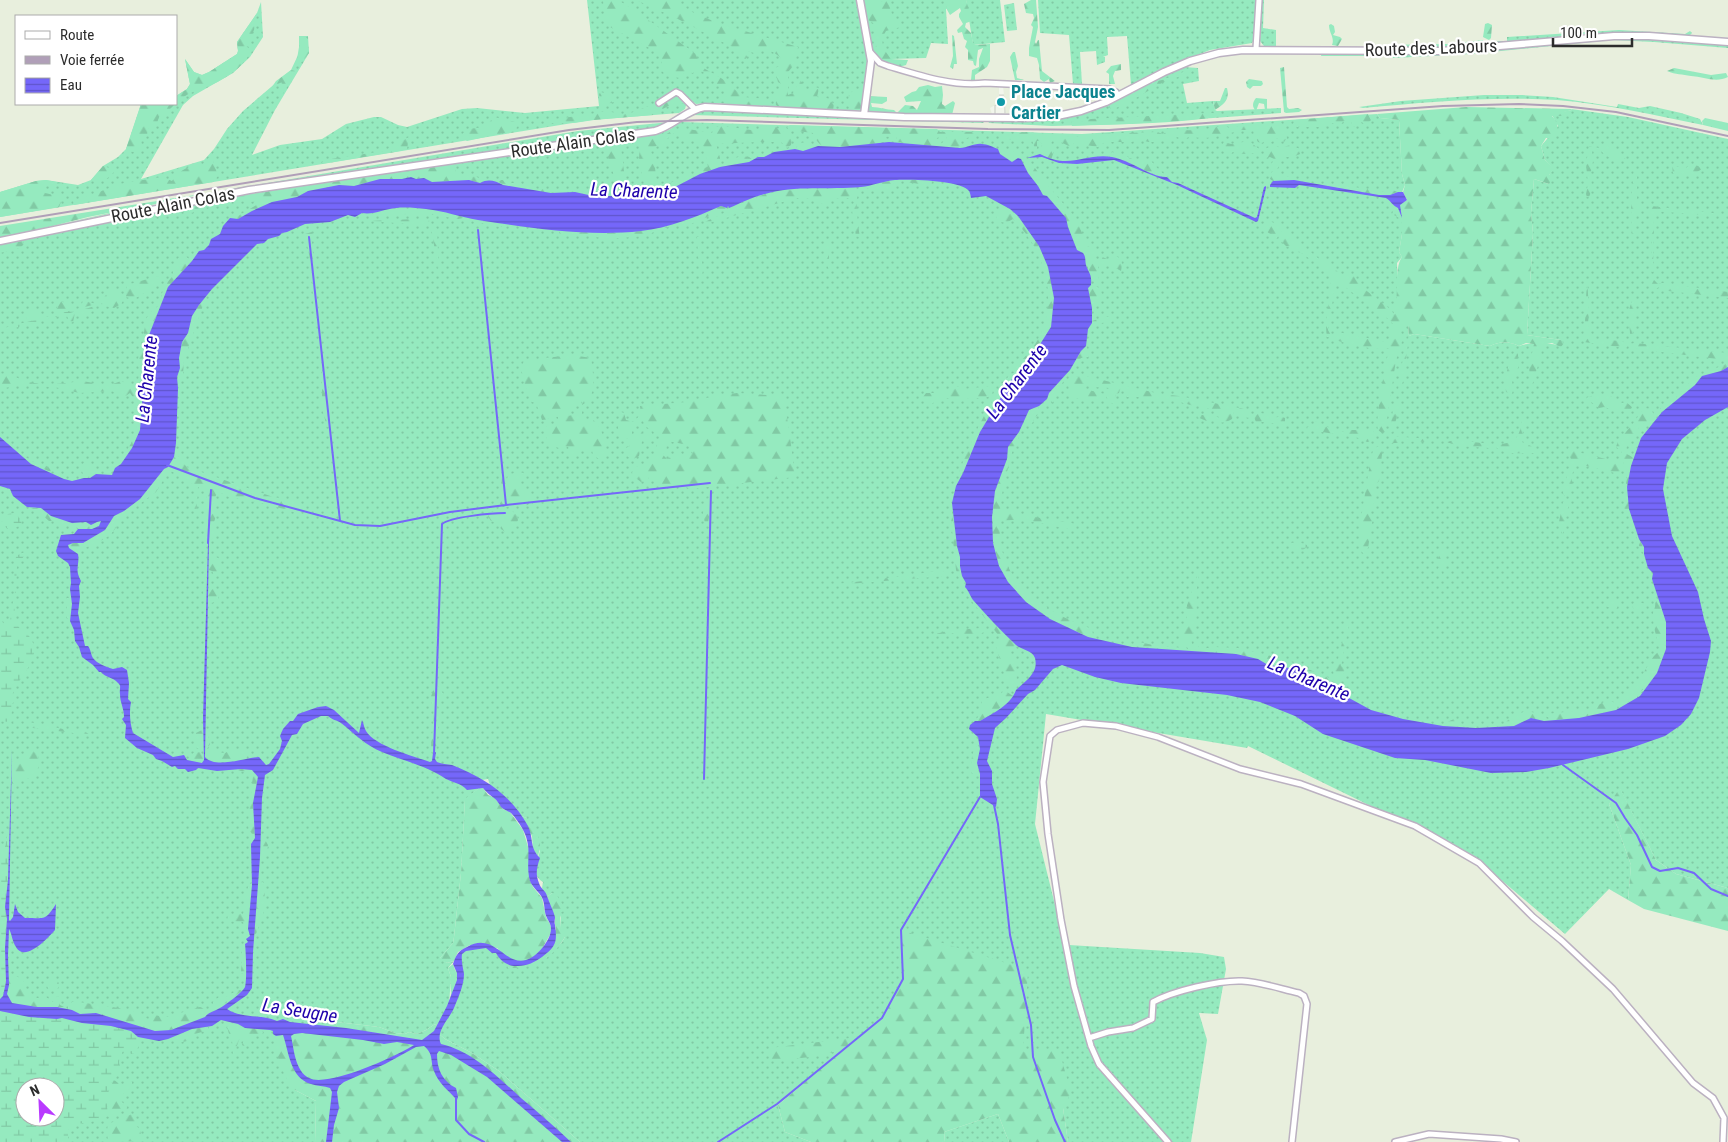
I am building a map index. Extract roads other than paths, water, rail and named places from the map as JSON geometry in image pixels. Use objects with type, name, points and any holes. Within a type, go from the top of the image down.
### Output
[{"type":"street","points":[[860,0],[871,61],[864,115]]},
{"type":"street","points":[[1256,49],[1259,0]]},
{"type":"street","name":"Route des Labours","points":[[1140,84],[1173,67],[1201,58],[1228,52],[1256,49],[1441,51],[1614,36],[1662,37],[1728,42]]},
{"type":"street","points":[[870,52],[880,63],[888,66],[954,83],[972,84],[985,82],[1110,89],[1116,92],[1118,96]]},
{"type":"street","name":"Route Alain Colas","points":[[0,241],[249,190],[655,131],[667,127],[695,109],[704,107],[931,118],[1041,117],[1075,112],[1118,96],[1140,84]]},
{"type":"street","points":[[659,103],[676,92],[695,109]]},
{"type":"street","points":[[1168,1142],[1099,1064],[1089,1038],[1074,986],[1061,920],[1048,834],[1043,782],[1050,736],[1058,730],[1083,723],[1116,726],[1158,737],[1240,769],[1301,784],[1415,826],[1479,863],[1533,917],[1562,941],[1613,989],[1667,1055],[1693,1083],[1713,1098],[1724,1118],[1723,1142]]},
{"type":"street","points":[[1089,1038],[1108,1032],[1133,1028],[1152,1019],[1151,1010],[1153,1002],[1163,997],[1229,981],[1244,981],[1299,993],[1304,996],[1307,1004],[1292,1142]]},
{"type":"street","points":[[1395,1142],[1429,1134],[1501,1138],[1516,1142]]},
{"type":"water","name":"La Charente","points":[[889,142],[960,148],[982,144],[998,149],[1000,154],[1012,162],[1018,158],[1021,159],[1043,195],[1047,196],[1066,218],[1077,250],[1085,256],[1091,278],[1091,285],[1088,288],[1092,308],[1092,323],[1088,329],[1086,346],[1070,370],[1049,393],[1047,399],[1039,406],[1029,410],[1019,432],[1008,447],[1007,459],[995,491],[992,517],[993,543],[999,566],[1008,582],[1026,602],[1050,619],[1088,637],[1132,647],[1236,654],[1258,659],[1268,665],[1296,669],[1371,710],[1403,719],[1443,726],[1476,728],[1514,726],[1531,718],[1544,721],[1579,718],[1616,710],[1640,696],[1657,673],[1666,649],[1666,622],[1652,579],[1653,573],[1648,568],[1644,547],[1639,539],[1629,509],[1627,487],[1631,466],[1641,438],[1662,412],[1695,385],[1702,376],[1728,367],[1728,407],[1705,420],[1682,439],[1667,463],[1663,489],[1672,536],[1698,592],[1711,641],[1699,698],[1691,714],[1681,725],[1665,736],[1628,749],[1549,768],[1526,772],[1491,773],[1425,760],[1395,758],[1323,734],[1295,716],[1260,702],[1227,695],[1121,683],[1095,677],[1062,665],[1053,669],[1035,690],[1028,694],[995,728],[987,761],[992,771],[992,784],[997,799],[996,807],[980,797],[980,774],[977,763],[980,749],[978,737],[969,729],[970,725],[996,712],[1006,704],[1033,672],[1036,663],[1034,655],[1016,645],[999,629],[973,600],[965,587],[966,583],[960,566],[952,503],[956,486],[980,432],[1012,379],[1019,374],[1019,370],[1023,368],[1051,327],[1054,298],[1048,267],[1039,246],[1018,216],[1010,209],[986,196],[971,198],[969,191],[956,184],[922,180],[891,181],[849,188],[776,191],[729,208],[728,206],[727,208],[721,206],[672,225],[651,230],[621,233],[539,229],[415,208],[396,208],[362,213],[355,217],[348,215],[330,222],[305,224],[268,239],[264,243],[257,244],[212,289],[192,316],[188,333],[182,342],[179,358],[180,368],[177,377],[174,457],[168,467],[164,469],[140,499],[114,516],[105,530],[83,543],[68,545],[69,548],[78,554],[78,570],[81,581],[79,586],[78,613],[85,646],[88,646],[93,658],[100,664],[113,669],[122,667],[127,670],[129,683],[128,699],[131,702],[130,718],[133,733],[173,757],[184,755],[187,760],[202,763],[204,760],[203,718],[209,542],[205,757],[223,763],[259,757],[266,765],[269,764],[280,749],[282,741],[280,736],[290,721],[293,721],[298,714],[326,706],[334,710],[359,733],[362,720],[365,730],[377,741],[405,754],[430,762],[432,761],[433,753],[436,752],[435,759],[437,762],[452,765],[486,782],[514,805],[528,826],[534,850],[540,858],[537,876],[555,917],[555,943],[551,950],[537,961],[521,966],[515,966],[502,961],[496,953],[492,953],[486,948],[466,951],[462,954],[464,978],[462,987],[454,1008],[441,1030],[440,1039],[441,1044],[463,1052],[484,1066],[571,1142],[562,1142],[487,1077],[451,1055],[439,1051],[437,1054],[439,1070],[447,1082],[456,1088],[457,1100],[438,1079],[431,1055],[424,1046],[416,1047],[339,1086],[337,1092],[339,1108],[332,1142],[326,1142],[332,1092],[330,1088],[311,1084],[299,1076],[291,1064],[283,1035],[276,1036],[270,1030],[245,1028],[238,1024],[221,1020],[212,1026],[192,1029],[159,1041],[138,1037],[131,1031],[111,1026],[82,1023],[62,1018],[29,1017],[0,1011],[0,999],[3,996],[6,982],[5,948],[7,919],[5,907],[8,880],[12,749],[9,920],[13,917],[15,904],[18,912],[25,918],[37,918],[47,916],[56,904],[55,930],[36,948],[25,952],[20,951],[15,945],[9,929],[9,985],[7,994],[12,1003],[37,1007],[57,1007],[80,1014],[96,1013],[155,1031],[171,1030],[205,1017],[221,1008],[245,987],[245,944],[248,942],[246,939],[250,936],[248,929],[252,885],[251,844],[255,838],[253,803],[258,777],[252,770],[241,769],[217,771],[198,768],[188,772],[185,769],[172,767],[156,759],[153,755],[137,748],[125,738],[126,725],[122,719],[124,714],[120,697],[120,685],[99,672],[82,657],[75,641],[74,630],[70,621],[72,604],[70,567],[68,563],[58,556],[56,551],[61,535],[74,534],[78,529],[92,529],[99,526],[101,521],[91,525],[86,522],[72,523],[51,516],[41,508],[27,507],[13,496],[10,489],[0,486],[0,437],[31,464],[64,479],[72,481],[90,478],[96,474],[112,475],[115,468],[121,464],[132,448],[140,430],[147,340],[168,287],[199,251],[204,250],[209,245],[211,239],[220,234],[223,226],[230,218],[238,219],[272,202],[297,197],[308,191],[339,185],[354,186],[380,179],[411,177],[416,179],[424,178],[432,182],[469,180],[480,183],[492,181],[503,185],[551,193],[575,192],[593,196],[637,196],[656,192],[660,188],[675,187],[700,174],[720,167],[749,162],[774,152],[795,149],[803,151],[818,146],[840,147]],"holes":[[[321,716],[328,716],[339,722],[365,743],[376,749],[460,784],[467,790],[483,788],[503,809],[514,816],[522,828],[527,841],[530,880],[543,900],[545,914],[551,927],[549,938],[539,952],[526,960],[518,961],[485,943],[476,943],[461,950],[453,964],[457,973],[457,980],[447,1006],[434,1031],[422,1040],[346,1028],[290,1022],[283,1019],[277,1021],[239,1014],[227,1009],[247,995],[252,988],[262,798],[265,775],[273,770],[292,735],[297,734],[303,724]],[[302,1033],[384,1044],[397,1042],[414,1045],[393,1056],[346,1075],[318,1080],[304,1075],[298,1065],[291,1036]]]},
{"type":"water","points":[[1040,154],[1060,161],[1102,156],[1119,159],[1155,175],[1167,177],[1172,182],[1255,218],[1257,217],[1264,187],[1266,186],[1266,188],[1258,221],[1256,222],[1177,185],[1114,160],[1077,164],[1059,163],[1042,157],[1027,158]]},
{"type":"water","points":[[1294,180],[1379,195],[1403,192],[1407,200],[1400,205],[1402,218],[1398,208],[1386,198],[1299,185],[1295,188],[1270,187],[1273,181]]},
{"type":"waterway","points":[[478,230],[506,505]]},
{"type":"waterway","points":[[309,237],[340,521]]},
{"type":"waterway","points":[[167,465],[255,498],[355,525],[380,526],[450,512],[710,483]]},
{"type":"waterway","points":[[208,543],[211,490]]},
{"type":"waterway","points":[[704,779],[711,491]]},
{"type":"waterway","points":[[434,754],[442,524],[462,517],[505,513]]},
{"type":"waterway","points":[[1563,765],[1616,803],[1637,835],[1652,867],[1660,871],[1678,868],[1694,873],[1711,889],[1728,896]]},
{"type":"waterway","points":[[718,1142],[777,1104],[882,1018],[903,979],[901,930],[980,797]]},
{"type":"waterway","points":[[994,805],[998,824],[1010,935],[1031,1025],[1033,1057],[1055,1120],[1065,1142]]},
{"type":"waterway","points":[[456,1098],[456,1120],[469,1134],[484,1142]]},
{"type":"railway","points":[[0,223],[569,130],[637,122],[707,120],[988,129],[1109,130],[1443,106],[1519,104],[1563,106],[1616,112],[1728,136]]},
{"type":"place","name":"Place Jacques Cartier","points":[[1001,102]]},
{"type":"water label","name":"La Seugne","points":[[300,1010]]}]
